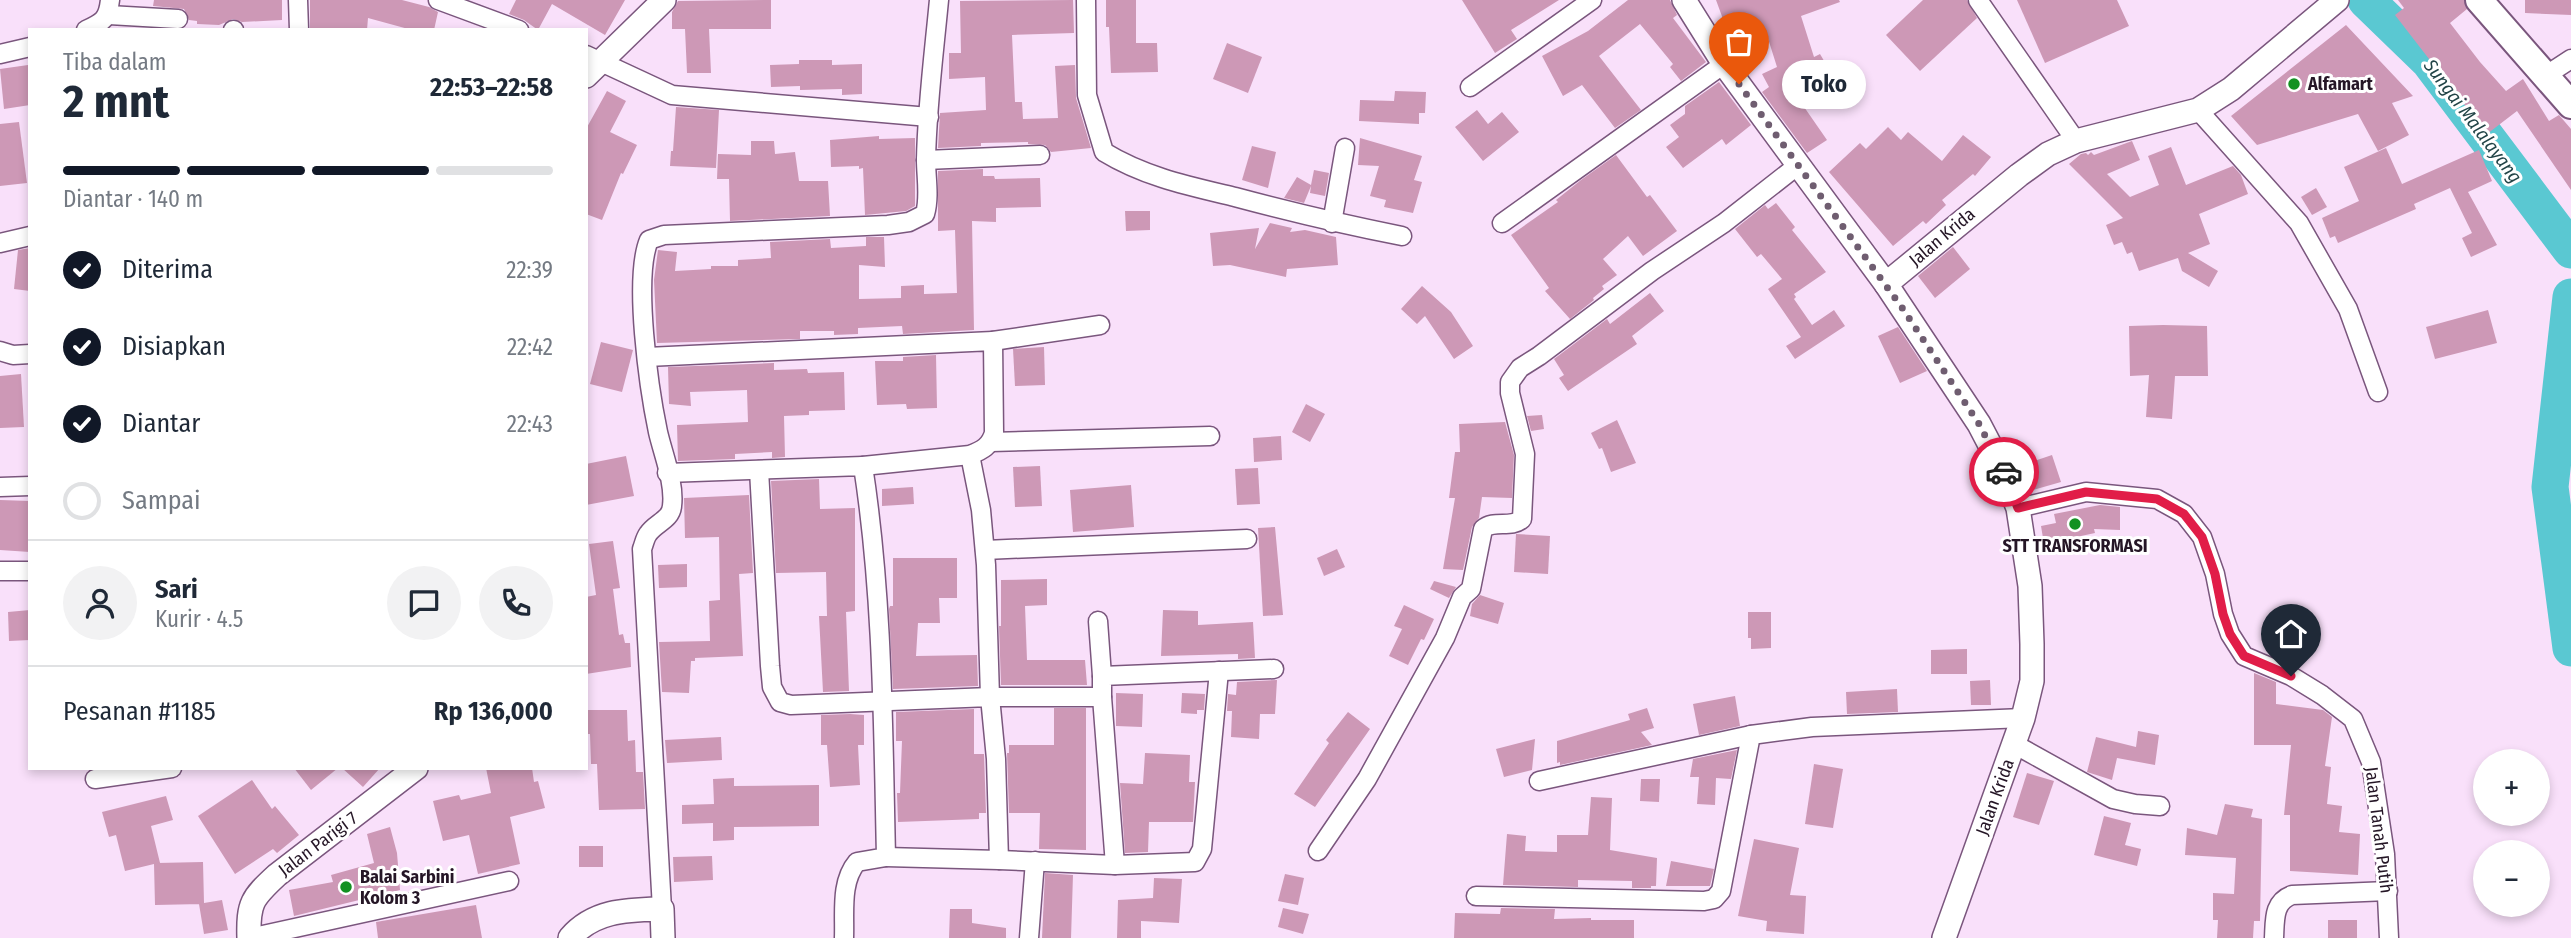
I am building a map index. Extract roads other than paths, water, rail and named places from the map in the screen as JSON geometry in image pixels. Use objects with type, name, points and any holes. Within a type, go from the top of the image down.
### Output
[{"type":"main road","points":[[2479,0],[2571,105]]},
{"type":"street","points":[[298,0],[299,28]]},
{"type":"street","points":[[438,0],[514,28]]},
{"type":"street","points":[[664,0],[591,64],[672,94],[929,117]]},
{"type":"street","points":[[663,938],[642,548],[648,533],[671,512],[673,504],[655,418],[647,357],[642,266],[649,240],[664,235],[909,222],[925,214],[926,160],[939,0]]},
{"type":"street","points":[[1086,0],[1087,94],[1104,152],[1129,167],[1157,177],[1332,222],[1402,236]]},
{"type":"street","points":[[1470,87],[1592,0]]},
{"type":"street","points":[[1684,0],[1724,64],[1886,284]]},
{"type":"street","points":[[1978,0],[2076,141]]},
{"type":"street","name":"Jalan Krida","points":[[1944,938],[2023,719],[2032,681],[2030,586],[2018,508],[2002,468],[1979,424],[1886,284],[2019,174],[2059,148],[2076,141],[2198,110],[2231,89],[2337,0]]},
{"type":"street","points":[[90,28],[104,22],[109,7],[178,19]]},
{"type":"street","points":[[0,54],[28,47]]},
{"type":"street","points":[[2545,76],[2571,59]]},
{"type":"street","points":[[1502,223],[1724,64]]},
{"type":"street","points":[[2198,110],[2299,223],[2348,309],[2378,392]]},
{"type":"street","points":[[1332,222],[1345,148]]},
{"type":"street","points":[[926,160],[1040,155]]},
{"type":"street","points":[[1318,851],[1367,779],[1445,638],[1462,597],[1471,589],[1483,529],[1491,524],[1515,524],[1522,519],[1525,454],[1510,393],[1513,377],[1520,368],[1652,271],[1724,223],[1797,166]]},
{"type":"street","points":[[0,243],[28,236]]},
{"type":"street","points":[[647,357],[993,341],[1100,325]]},
{"type":"street","points":[[991,442],[995,433],[993,341]]},
{"type":"street","points":[[0,351],[13,355],[28,354]]},
{"type":"street","points":[[667,473],[863,466],[970,455],[991,442],[1210,436]]},
{"type":"street","points":[[970,455],[981,510],[985,550],[999,860]]},
{"type":"street","points":[[863,466],[874,538],[886,857]]},
{"type":"street","points":[[758,470],[769,666],[775,696],[780,702],[792,705],[990,697],[1102,697]]},
{"type":"street","points":[[0,487],[28,486]]},
{"type":"street","name":"Jalan Tanah Putih","points":[[2018,508],[2086,492],[2157,499],[2184,514],[2202,537],[2215,574],[2230,634],[2244,656],[2291,676],[2353,719],[2371,762],[2388,891],[2389,938]]},
{"type":"street","points":[[985,550],[1247,539]]},
{"type":"street","points":[[0,571],[28,571]]},
{"type":"street","points":[[1098,621],[1115,865]]},
{"type":"street","points":[[1102,676],[1274,668]]},
{"type":"street","points":[[844,938],[845,890],[852,867],[857,862],[886,857],[1115,865],[1192,863],[1199,857],[1219,671]]},
{"type":"street","points":[[1539,781],[1752,735],[1812,727],[2023,719]]},
{"type":"street","points":[[1476,896],[1666,901],[1714,899],[1721,891],[1752,735]]},
{"type":"street","points":[[2014,744],[2113,799],[2160,806]]},
{"type":"street","points":[[95,779],[158,770]]},
{"type":"street","name":"Jalan Parigi 7","points":[[249,938],[248,919],[256,894],[277,874],[413,770]]},
{"type":"street","points":[[1029,938],[1035,861]]},
{"type":"street","points":[[249,938],[509,881]]},
{"type":"street","points":[[2274,938],[2278,904],[2283,898],[2292,895],[2388,891]]},
{"type":"street","points":[[570,938],[577,930],[605,914],[662,909]]},
{"type":"waterway","name":"Sungai Malalayang","points":[[2366,0],[2429,61],[2571,250]]},
{"type":"waterway","name":"Sungai Malalayang","points":[[2571,297],[2550,487],[2571,648]]},
{"type":"place","name":"Toko","points":[[1739,84]]},
{"type":"place","name":"Alfamart","points":[[2294,84]]},
{"type":"place","name":"STT TRANSFORMASI","points":[[2075,524]]},
{"type":"place","name":"Balai Sarbini Kolom 3","points":[[346,887]]}]
